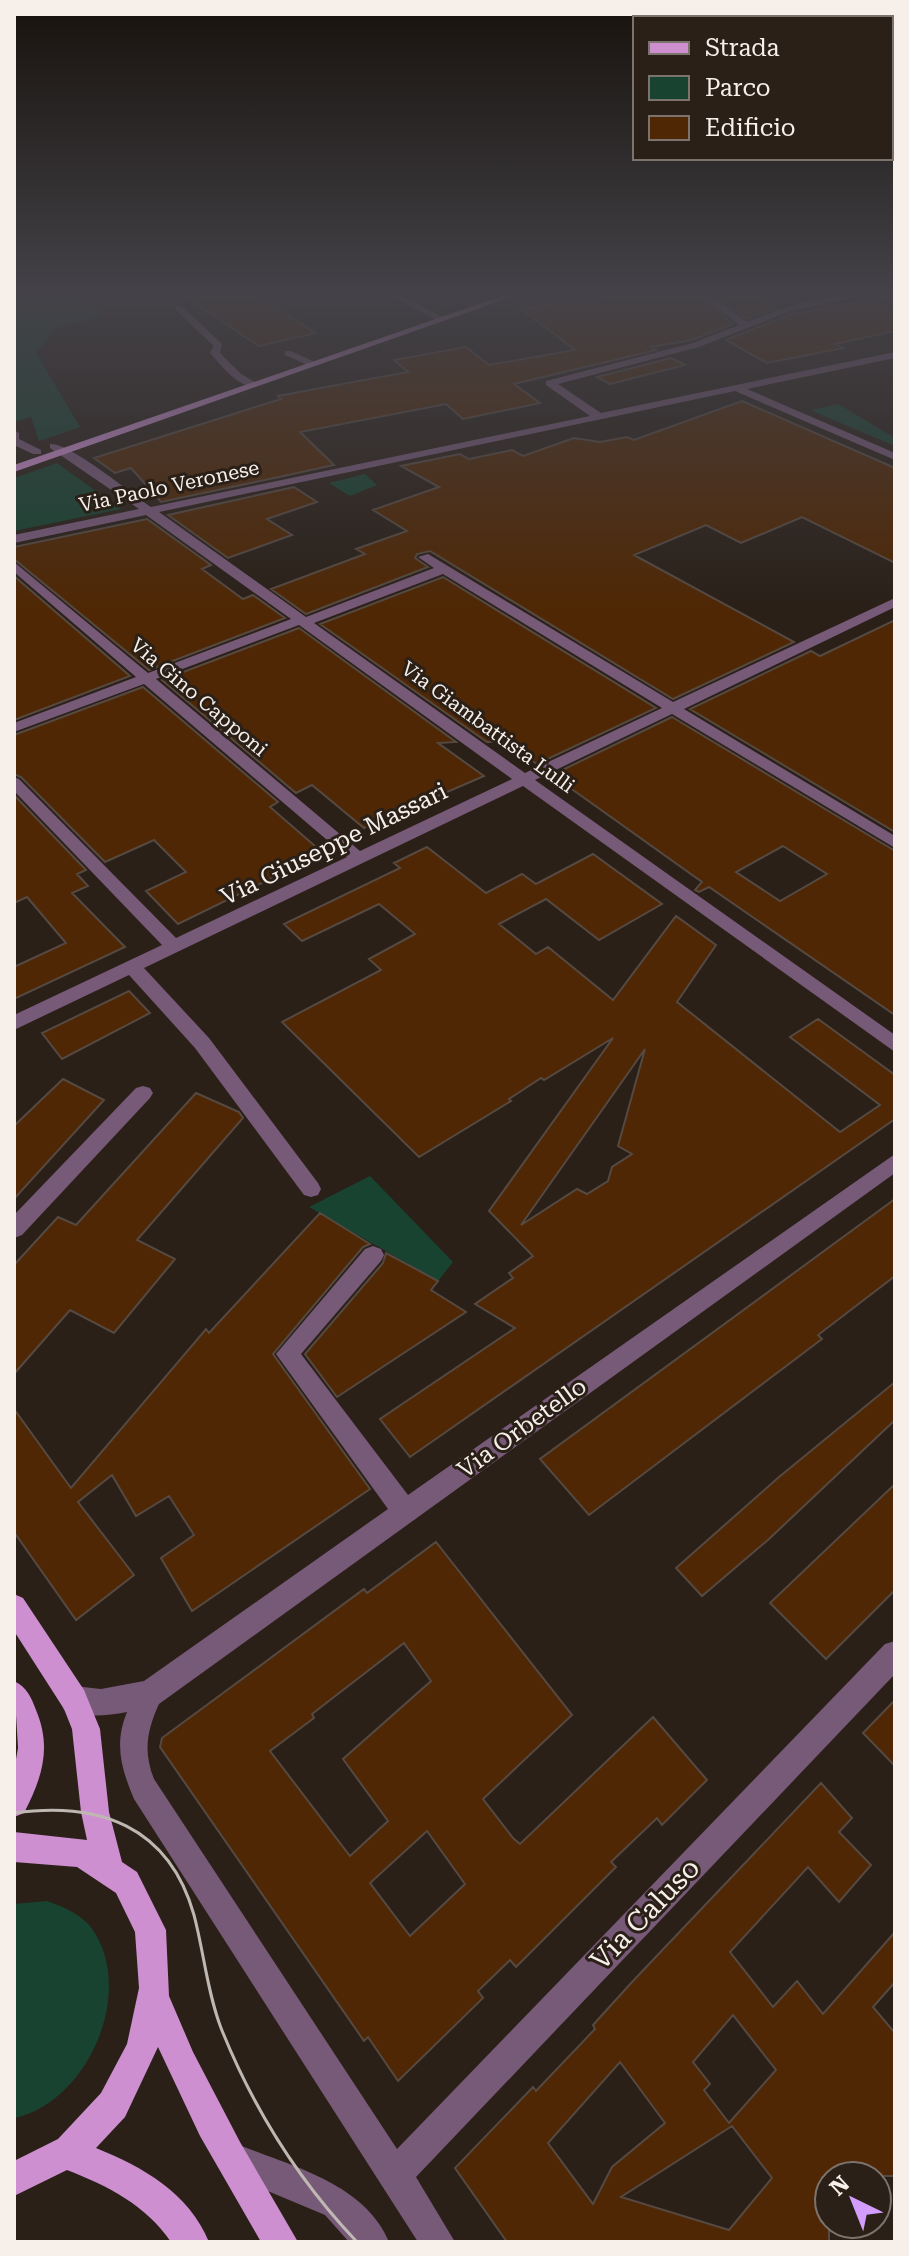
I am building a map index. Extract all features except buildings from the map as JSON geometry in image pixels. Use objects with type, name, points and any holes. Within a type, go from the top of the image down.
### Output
[{"type":"main road","points":[[14,469],[59,449],[196,401]]},
{"type":"main road","points":[[14,460],[59,449]]},
{"type":"main road","points":[[14,1607],[74,1700],[86,1729],[95,1812],[108,1865]]},
{"type":"main road","points":[[14,1695],[31,1728],[32,1753],[14,1803]]},
{"type":"main road","points":[[14,1847],[44,1844],[80,1850],[108,1865],[131,1889],[147,1921],[156,1958],[155,2000],[145,2044],[127,2085],[101,2123],[68,2154],[31,2175],[14,2179]]},
{"type":"main road","points":[[155,2000],[179,2062],[229,2158],[281,2242]]},
{"type":"main road","points":[[68,2154],[117,2171],[153,2194],[181,2224],[192,2242]]},
{"type":"street","points":[[576,401],[599,417]]},
{"type":"street","name":"Via Paolo Veronese","points":[[14,539],[673,401]]},
{"type":"street","points":[[767,401],[895,457]]},
{"type":"street","points":[[14,433],[14,441],[37,452]]},
{"type":"street","name":"Via Giambattista Lulli","points":[[59,449],[149,510],[895,1045]]},
{"type":"street","points":[[424,557],[895,843]]},
{"type":"street","name":"Via Gino Capponi","points":[[14,566],[359,859]]},
{"type":"street","points":[[14,728],[444,569]]},
{"type":"street","name":"Via Giuseppe Massari","points":[[14,1023],[895,602]]},
{"type":"street","points":[[14,782],[174,947]]},
{"type":"street","points":[[132,967],[202,1043],[311,1189]]},
{"type":"street","points":[[14,1229],[143,1093]]},
{"type":"street","name":"Via Orbetello","points":[[74,1700],[101,1703],[149,1694],[895,1162]]},
{"type":"street","points":[[373,1255],[287,1354],[405,1511]]},
{"type":"street","name":"Via Caluso","points":[[395,2175],[895,1654]]},
{"type":"street","points":[[149,1694],[131,1742],[133,1765],[144,1789],[438,2242]]},
{"type":"street","points":[[229,2158],[337,2203],[372,2242]]},
{"type":"green space","points":[[14,401],[65,401],[80,427],[39,441],[31,417],[14,422]]},
{"type":"green space","points":[[838,404],[895,438],[895,446],[810,410]]},
{"type":"green space","points":[[57,463],[121,509],[14,531],[14,478]]},
{"type":"green space","points":[[365,474],[377,485],[350,496],[329,483]]},
{"type":"green space","points":[[370,1176],[453,1262],[438,1281],[309,1207]]},
{"type":"green space","points":[[47,1901],[76,1914],[90,1926],[104,1952],[109,1980],[107,2010],[98,2040],[83,2067],[64,2091],[40,2108],[14,2118],[14,1904]]},
{"type":"tram line","points":[[14,1813],[74,1811],[102,1817],[126,1826],[148,1840],[167,1860],[183,1885],[194,1915],[216,2014],[247,2086],[296,2168],[357,2242]]}]
